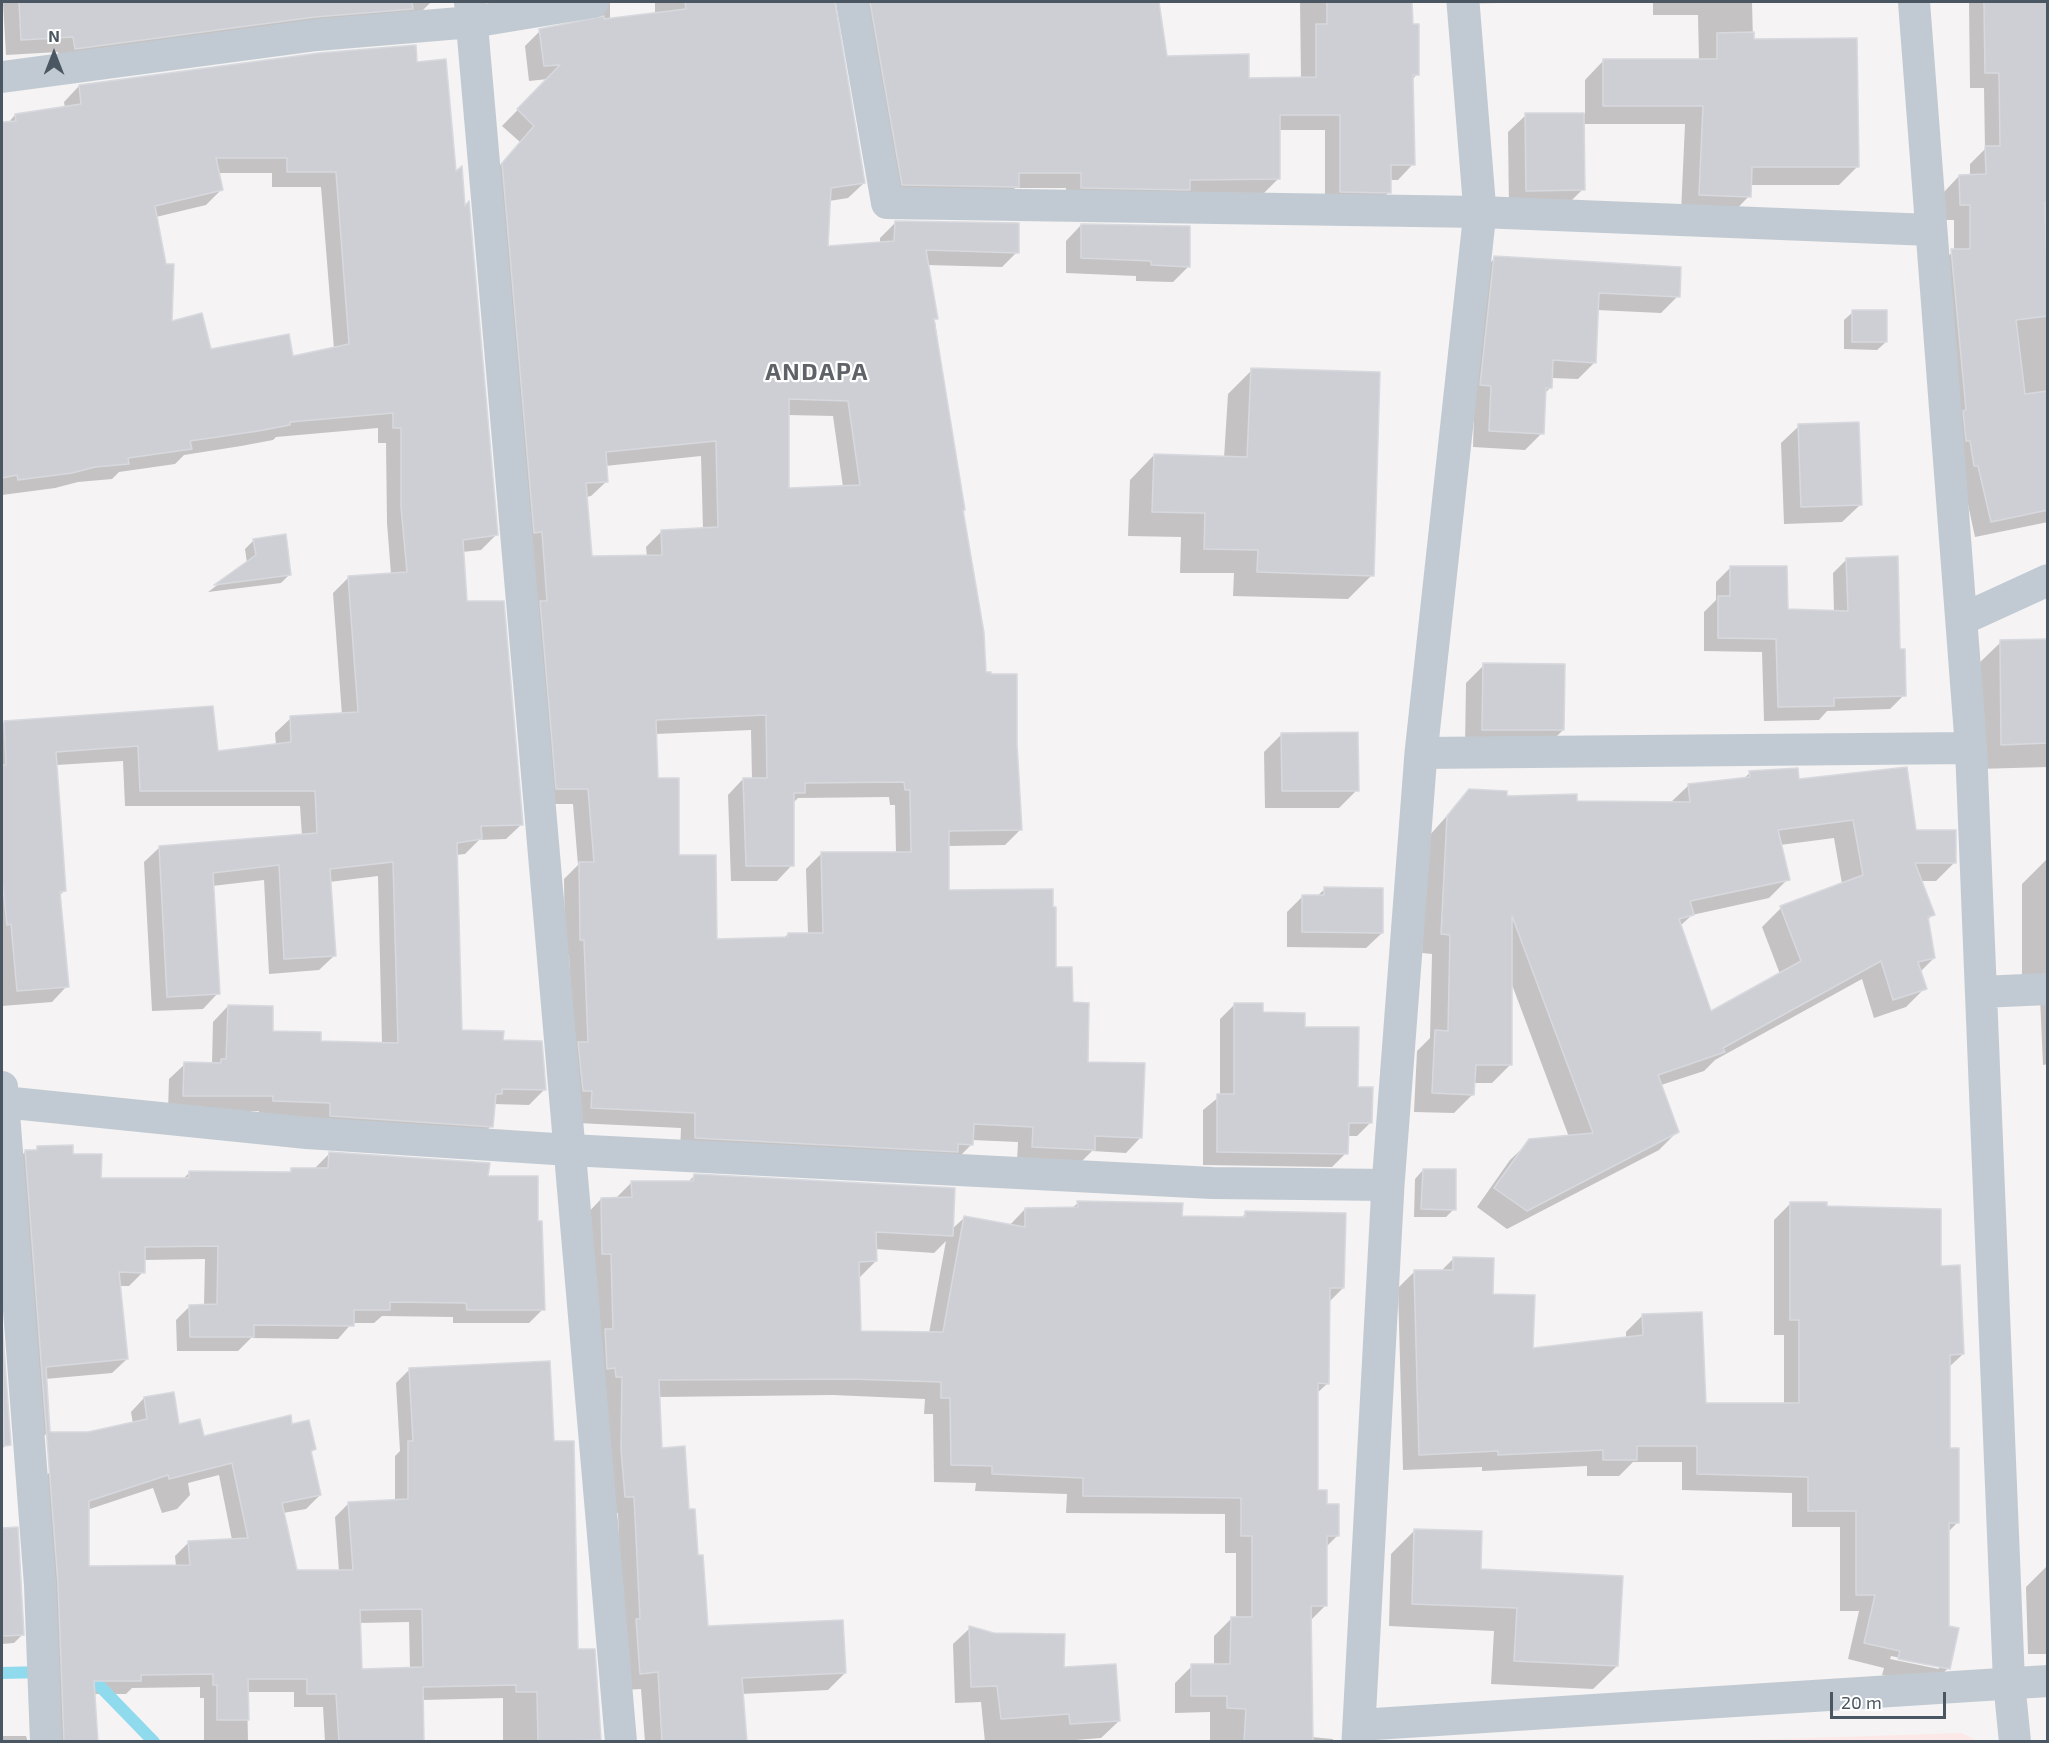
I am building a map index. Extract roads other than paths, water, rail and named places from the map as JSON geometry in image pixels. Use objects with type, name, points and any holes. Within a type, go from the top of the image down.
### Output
[{"type":"street","points":[[2,77],[471,12],[593,2]]},
{"type":"street","points":[[852,2],[887,203],[1480,212],[1931,230]]},
{"type":"street","points":[[1462,2],[1480,212],[1421,753],[1388,1185],[1358,1733],[2009,1682],[2048,1681]]},
{"type":"street","points":[[1914,2],[1963,618],[1971,748],[2009,1682],[2015,1742]]},
{"type":"street","points":[[471,12],[621,1742]]},
{"type":"street","points":[[1963,618],[2048,580]]},
{"type":"street","points":[[1421,753],[1971,748]]},
{"type":"street","points":[[1981,992],[2048,989]]},
{"type":"street","points":[[46,1742],[42,1647],[2,1094],[307,1133],[570,1150],[1212,1183],[1388,1185]]},
{"type":"waterway","points":[[2,1673],[43,1672]]},
{"type":"waterway","points":[[81,1675],[89,1675],[154,1742]]},
{"type":"district","name":"ANDAPA","points":[[817,372]]}]
